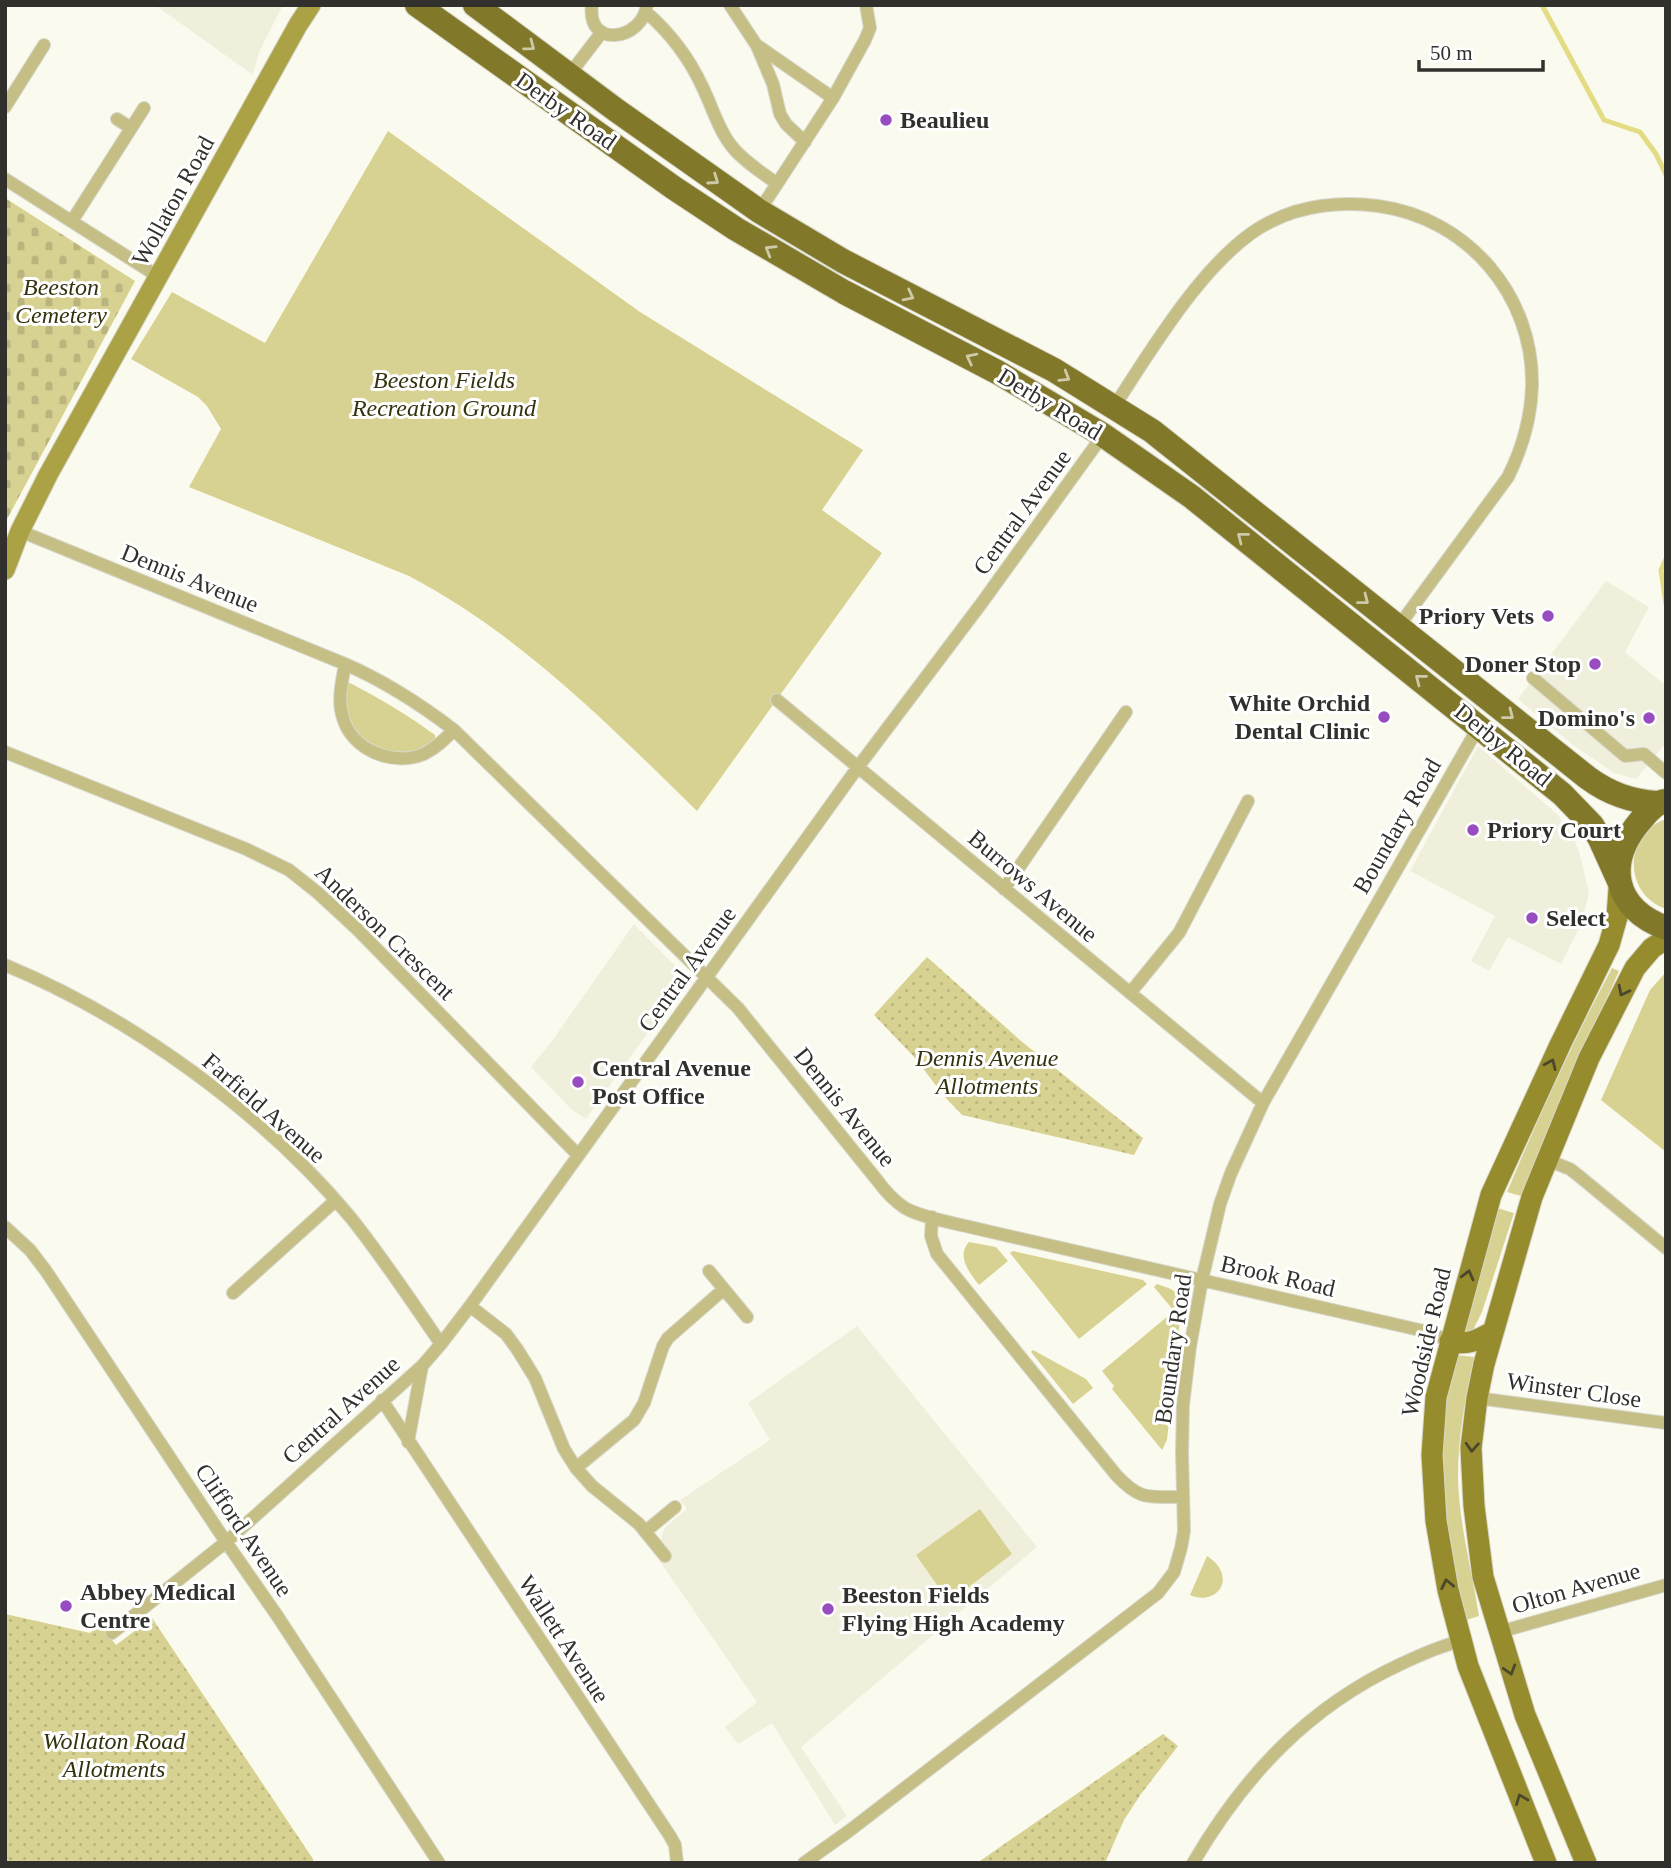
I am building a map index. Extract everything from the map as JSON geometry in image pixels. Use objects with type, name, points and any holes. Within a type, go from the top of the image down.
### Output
[{"type":"highway","name":"Derby Road","points":[[417,5],[736,229],[844,292],[999,373],[1103,435],[1192,497],[1553,785],[1583,814],[1600,839],[1624,897],[1636,912],[1666,928]]},
{"type":"highway","name":"Derby Road","points":[[475,5],[759,211],[842,261],[1054,370],[1152,431],[1596,784],[1625,798],[1662,800]]},
{"type":"highway","points":[[1619,884],[1620,858],[1633,829],[1662,800]]},
{"type":"main road","points":[[298,25],[303,5]]},
{"type":"main road","name":"Wollaton Road","points":[[5,570],[20,531],[48,475],[311,5]]},
{"type":"main road","name":"Woodside Road","points":[[1546,1863],[1468,1666],[1448,1590],[1436,1521],[1432,1455],[1436,1396],[1491,1195],[1609,945],[1617,917],[1619,884]]},
{"type":"main road","points":[[1586,1863],[1525,1715],[1483,1577],[1474,1506],[1471,1448],[1477,1398],[1492,1332],[1529,1207],[1547,1160],[1589,1058],[1635,968],[1652,948],[1666,939]]},
{"type":"main road","points":[[1450,1341],[1468,1343],[1492,1332]]},
{"type":"street","points":[[592,5],[596,27],[609,36],[628,33],[647,8],[701,82],[727,139],[735,150],[776,184]]},
{"type":"street","points":[[730,5],[757,46],[773,84],[780,114],[786,124],[805,142]]},
{"type":"street","points":[[759,211],[833,98],[865,40],[870,28],[866,5]]},
{"type":"street","points":[[569,75],[602,32]]},
{"type":"street","points":[[5,107],[44,45]]},
{"type":"street","points":[[757,46],[833,98]]},
{"type":"street","points":[[72,221],[144,108]]},
{"type":"street","points":[[117,119],[131,128]]},
{"type":"street","points":[[5,179],[159,277]]},
{"type":"street","points":[[1114,407],[1175,315],[1201,284],[1227,254],[1270,222],[1324,205],[1368,204],[1423,218],[1450,231],[1471,247],[1499,277],[1524,330],[1532,387],[1527,427],[1508,477],[1398,627]]},
{"type":"street","name":"Central Avenue","points":[[112,1633],[226,1542],[422,1366],[441,1344],[858,767],[981,604],[1103,435]]},
{"type":"street","name":"Dennis Avenue","points":[[20,531],[368,674],[405,695],[454,730],[738,1008],[889,1195],[902,1206],[932,1217]]},
{"type":"street","points":[[345,664],[340,690],[342,715],[348,729],[363,746],[384,757],[408,758],[432,749],[454,730]]},
{"type":"street","points":[[1534,678],[1625,756],[1644,754],[1666,773]]},
{"type":"street","name":"Burrows Avenue","points":[[777,700],[1262,1103]]},
{"type":"street","points":[[1003,888],[1126,712]]},
{"type":"street","name":"Boundary Road","points":[[804,1863],[1158,1593],[1174,1572],[1184,1531],[1183,1405],[1190,1347],[1202,1280],[1220,1204],[1231,1173],[1262,1103],[1479,726]]},
{"type":"street","name":"Anderson Crescent","points":[[5,752],[246,849],[289,870],[357,929],[578,1155]]},
{"type":"street","points":[[1130,993],[1179,933],[1248,801]]},
{"type":"street","name":"Farfield Avenue","points":[[5,965],[59,989],[141,1036],[173,1058],[268,1134],[296,1159],[335,1201],[394,1275],[441,1344]]},
{"type":"street","points":[[1547,1160],[1570,1169],[1666,1248]]},
{"type":"street","points":[[233,1293],[335,1201]]},
{"type":"street","points":[[932,1217],[931,1236],[937,1254],[1117,1476],[1131,1490],[1142,1496],[1183,1497]]},
{"type":"street","name":"Brook Road","points":[[932,1217],[1424,1331],[1450,1341]]},
{"type":"street","name":"Clifford Avenue","points":[[5,1227],[30,1250],[46,1270],[439,1863]]},
{"type":"street","points":[[709,1270],[747,1317]]},
{"type":"street","points":[[576,1468],[634,1420],[644,1403],[668,1338],[724,1289]]},
{"type":"street","points":[[470,1306],[506,1334],[536,1378],[564,1449],[576,1468],[592,1486],[646,1531],[665,1556]]},
{"type":"street","points":[[408,1441],[422,1366]]},
{"type":"street","name":"Winster Close","points":[[1477,1398],[1666,1423]]},
{"type":"street","name":"Wallett Avenue","points":[[382,1400],[670,1836],[675,1845],[677,1863]]},
{"type":"street","points":[[646,1531],[675,1507]]},
{"type":"street","name":"Olton Avenue","points":[[1499,1632],[1666,1585]]},
{"type":"street","points":[[1193,1863],[1240,1791],[1280,1746],[1319,1712],[1385,1671],[1461,1641]]},
{"type":"shaded area","points":[[155,5],[283,5],[259,52],[253,75]]},
{"type":"shaded area","points":[[1606,581],[1649,607],[1625,652],[1666,686],[1666,743],[1636,779],[1614,773],[1573,745],[1518,699]]},
{"type":"shaded area","points":[[1478,746],[1556,813],[1570,831],[1579,851],[1589,893],[1581,924],[1561,964],[1508,937],[1489,971],[1471,961],[1495,916],[1410,871]]},
{"type":"shaded area","points":[[634,924],[687,978],[586,1119],[572,1110],[531,1067]]},
{"type":"shaded area","name":"Beeston Fields Flying High Academy","points":[[857,1326],[1037,1547],[801,1747],[847,1816],[835,1825],[772,1723],[738,1744],[725,1727],[757,1702],[659,1560],[670,1552],[661,1539],[665,1527],[687,1509],[680,1500],[770,1440],[748,1403]]},
{"type":"green space","name":"Beeston Fields Recreation Ground","points":[[388,131],[640,312],[863,450],[822,510],[882,553],[697,811],[561,683],[488,625],[450,599],[409,576],[189,487],[221,429],[198,397],[131,359],[172,292],[265,343]]},
{"type":"green space","name":"Beeston Cemetery","points":[[5,198],[135,281],[5,523]]},
{"type":"green space","points":[[348,682],[425,728],[435,735],[435,742],[410,754],[378,751],[359,737],[346,716],[344,692]]},
{"type":"green space","points":[[1666,819],[1666,909],[1642,891],[1634,864],[1642,837]]},
{"type":"green space","name":"Dennis Avenue Allotments","points":[[927,957],[1021,1041],[1143,1138],[1134,1155],[962,1115],[915,1058],[874,1015]]},
{"type":"green space","points":[[1612,968],[1619,971],[1521,1196],[1507,1192],[1557,1079]]},
{"type":"green space","points":[[1666,972],[1666,1152],[1601,1100],[1650,990]]},
{"type":"green space","points":[[1497,1208],[1514,1213],[1482,1312],[1472,1332],[1460,1335]]},
{"type":"green space","points":[[969,1242],[996,1247],[1008,1261],[979,1285],[964,1258],[965,1247]]},
{"type":"green space","points":[[1013,1251],[1143,1280],[1147,1284],[1079,1339],[1010,1253]]},
{"type":"green space","points":[[1157,1284],[1175,1291],[1182,1301],[1167,1440],[1162,1450],[1112,1389],[1114,1386],[1102,1371],[1174,1311],[1154,1287]]},
{"type":"green space","points":[[1033,1350],[1086,1379],[1093,1388],[1073,1404],[1031,1352]]},
{"type":"green space","points":[[1455,1355],[1475,1357],[1463,1417],[1458,1478],[1463,1530],[1479,1616],[1463,1621],[1441,1508],[1443,1408]]},
{"type":"green space","points":[[980,1509],[1012,1554],[949,1602],[916,1555]]},
{"type":"green space","points":[[1207,1556],[1221,1571],[1221,1586],[1214,1595],[1208,1597],[1190,1595]]},
{"type":"green space","name":"Wollaton Road Allotments","points":[[5,1614],[90,1633],[100,1624],[116,1645],[152,1618],[313,1859],[313,1863],[5,1863]]},
{"type":"green space","points":[[1163,1734],[1178,1746],[1124,1820],[1105,1863],[977,1863]]},
{"type":"waterway","points":[[1542,5],[1604,120],[1640,132],[1656,154],[1666,175]]},
{"type":"waterway","points":[[1666,559],[1661,570],[1666,604]]},
{"type":"place","name":"Beaulieu","points":[[886,120]]},
{"type":"place","name":"Priory Vets","points":[[1548,616]]},
{"type":"place","name":"Doner Stop","points":[[1595,664]]},
{"type":"place","name":"White Orchid Dental Clinic","points":[[1384,717]]},
{"type":"place","name":"Domino's","points":[[1649,718]]},
{"type":"place","name":"Priory Court","points":[[1473,830]]},
{"type":"place","name":"Select","points":[[1532,918]]},
{"type":"place","name":"Central Avenue Post Office","points":[[578,1082]]},
{"type":"place","name":"Abbey Medical Centre","points":[[66,1606]]},
{"type":"place","name":"Beeston Fields Flying High Academy","points":[[828,1609]]}]
